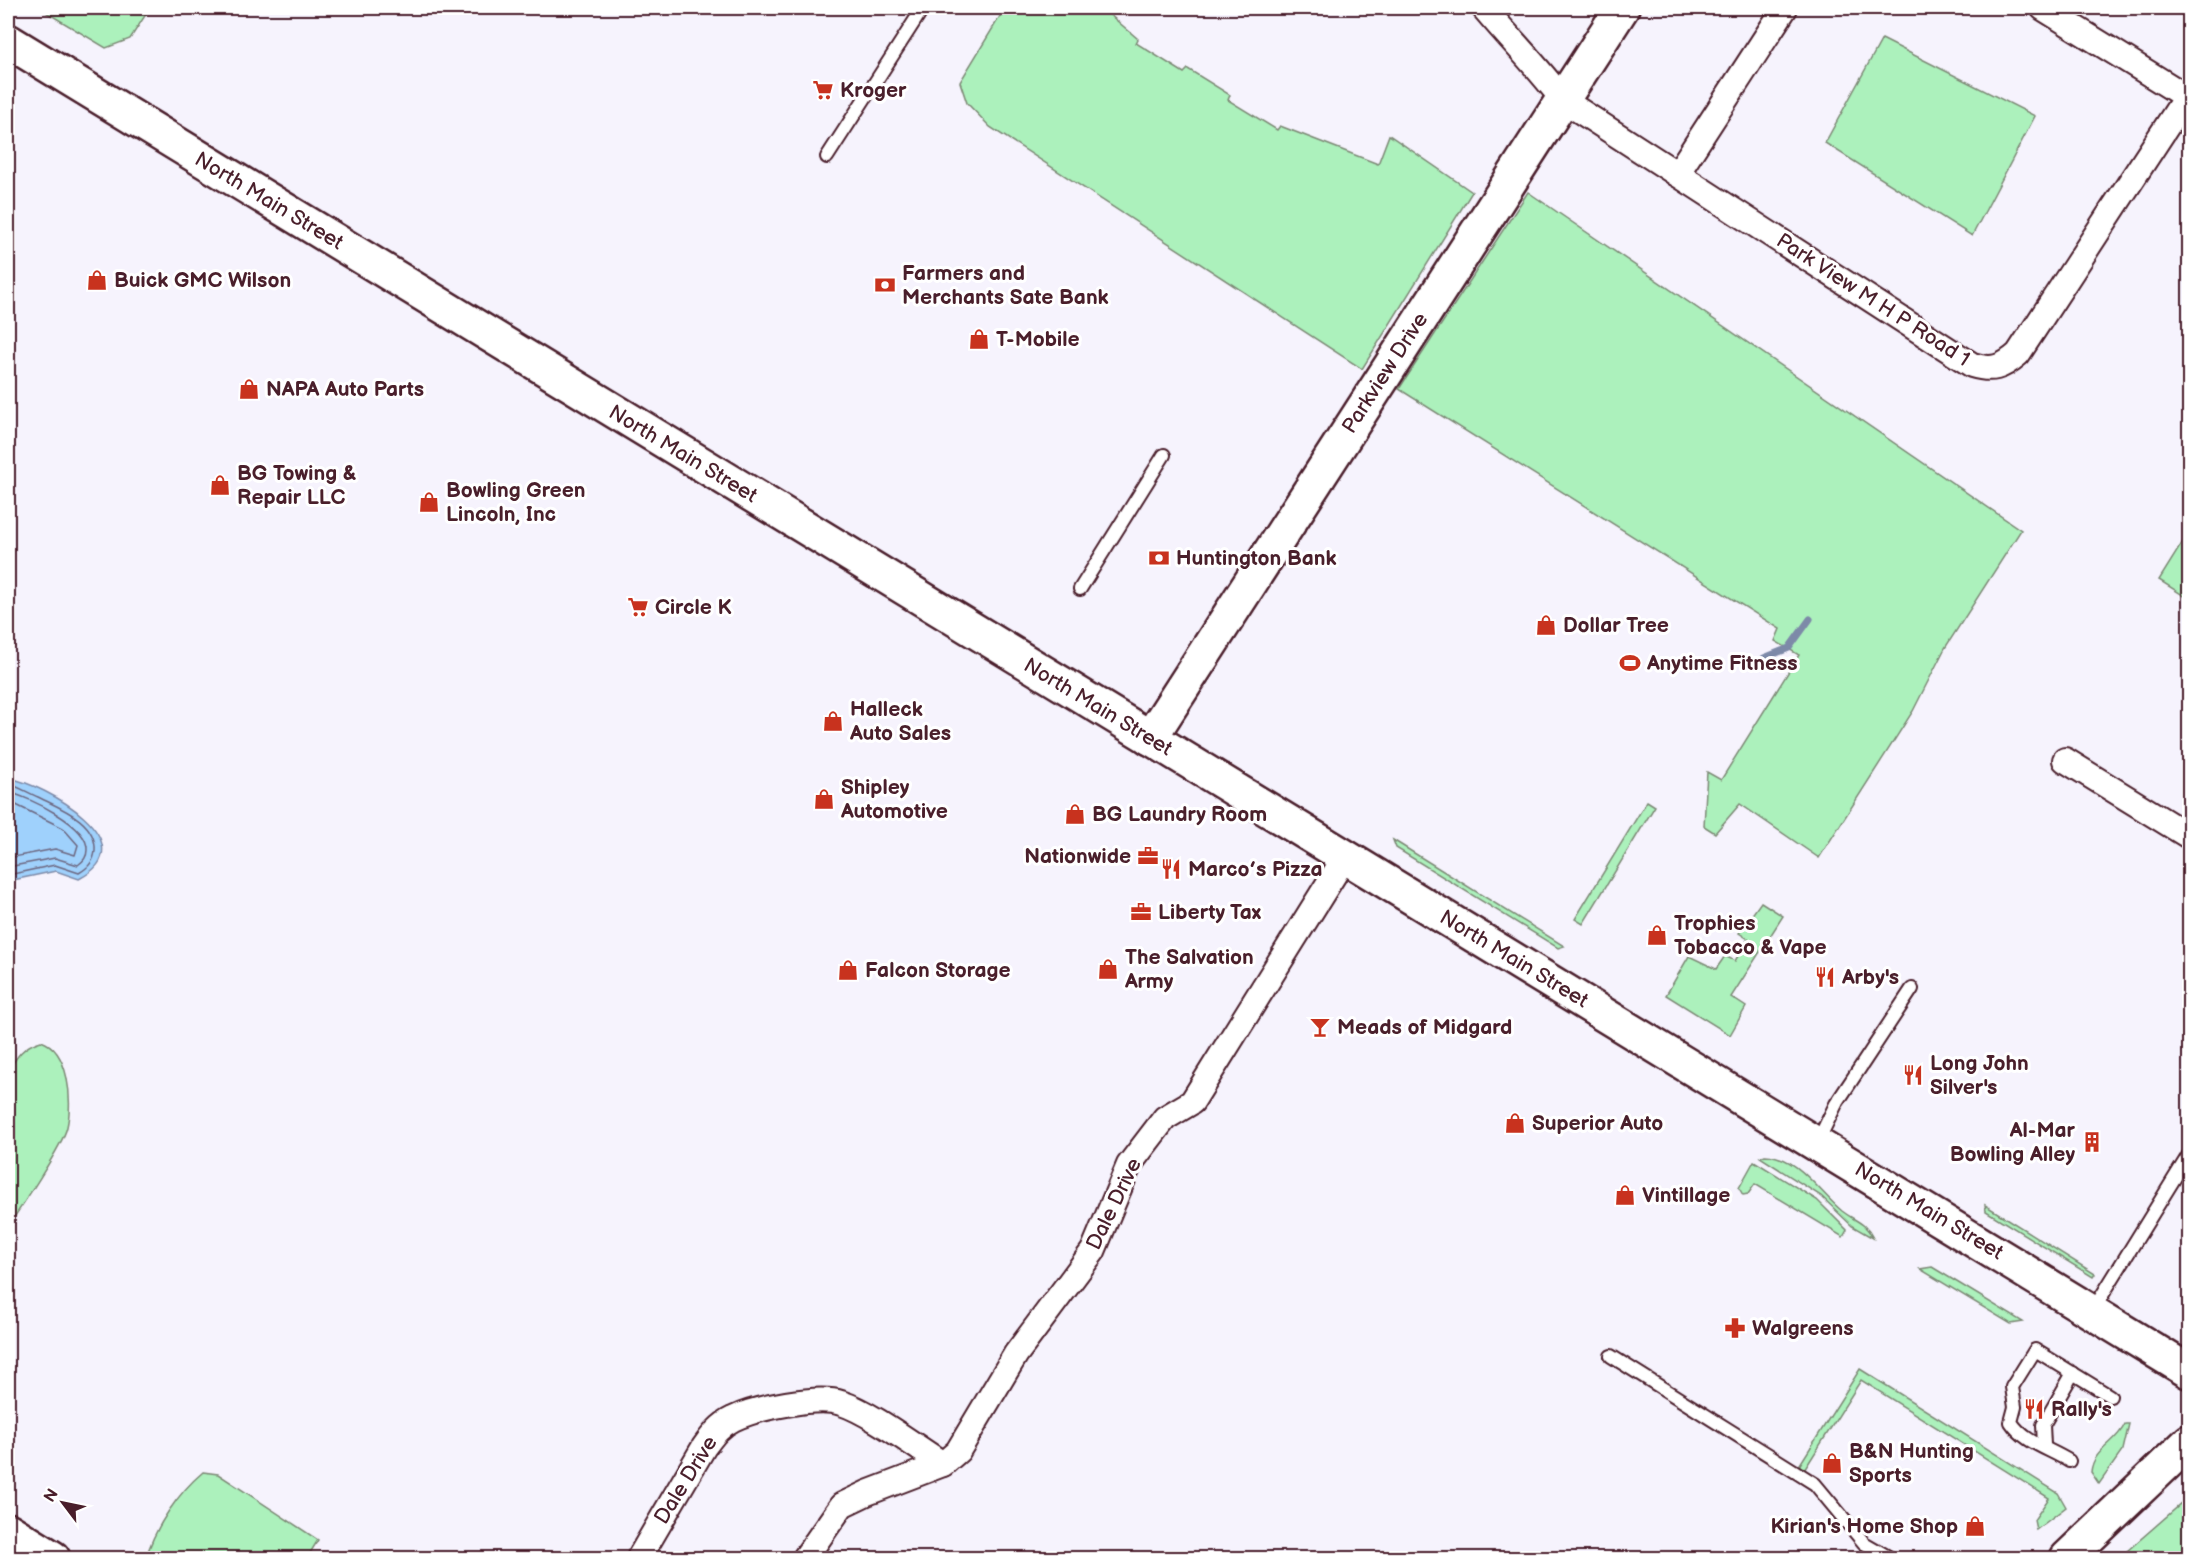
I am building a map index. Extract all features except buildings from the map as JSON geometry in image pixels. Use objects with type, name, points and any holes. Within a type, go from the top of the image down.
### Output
[{"type":"main road","name":"Parkview Drive","points":[[1150,738],[1622,8]]},
{"type":"main road","name":"North Main Street","points":[[8,41],[2190,1372]]},
{"type":"main road","points":[[2067,1558],[2190,1441]]},
{"type":"main road","points":[[8,1530],[53,1558]]},
{"type":"street","name":"Park View M H P Road 1","points":[[1484,8],[1522,53],[1542,71],[1563,99],[1972,365],[1988,370],[2005,366],[2018,354],[2188,98]]},
{"type":"street","points":[[1677,174],[1785,8]]},
{"type":"street","points":[[2043,8],[2188,98]]},
{"type":"street","points":[[2065,760],[2190,837]]},
{"type":"street","name":"Dale Drive","points":[[805,1558],[842,1505],[867,1493],[944,1464],[958,1451],[1016,1354],[1092,1251],[1129,1165],[1165,1118],[1192,1102],[1345,857]]},
{"type":"street","name":"Dale Drive","points":[[639,1558],[714,1432],[733,1419],[821,1399],[841,1403],[944,1464]]},
{"type":"lane","points":[[827,157],[923,8]]},
{"type":"lane","points":[[1080,589],[1164,455]]},
{"type":"lane","points":[[1817,1143],[1836,1104],[1912,989]]},
{"type":"lane","points":[[2093,1311],[2190,1153]]},
{"type":"lane","points":[[2069,1461],[2044,1445],[2034,1444],[2024,1438],[2011,1422],[2014,1407],[2012,1387],[2035,1350],[2110,1396]]},
{"type":"lane","points":[[1611,1356],[1815,1484],[1864,1543],[1890,1558]]},
{"type":"lane","points":[[2044,1445],[2043,1425],[2073,1373]]},
{"type":"green space","points":[[39,8],[150,8],[130,39],[106,48]]},
{"type":"green space","points":[[1005,8],[1102,8],[1138,39],[1136,43],[1184,73],[1188,69],[1230,95],[1228,100],[1277,130],[1280,126],[1378,164],[1389,135],[1472,192],[1362,369],[990,127],[967,103],[960,82]]},
{"type":"green space","points":[[1882,39],[2035,116],[1972,236],[1825,143]]},
{"type":"green space","points":[[1528,192],[2021,530],[1945,648],[1913,711],[1819,858],[1740,804],[1715,833],[1704,826],[1707,772],[1721,780],[1799,655],[1775,641],[1780,629],[1399,389]]},
{"type":"green space","points":[[2189,532],[2189,599],[2159,580]]},
{"type":"green space","points":[[1647,801],[1655,806],[1583,924],[1575,919]]},
{"type":"green space","points":[[1393,840],[1564,946],[1558,948],[1396,848]]},
{"type":"green space","points":[[1761,902],[1783,916],[1731,997],[1746,1007],[1730,1035],[1666,995],[1689,956],[1716,969],[1725,956],[1735,961],[1748,939],[1739,933]]},
{"type":"green space","points":[[41,1041],[50,1046],[63,1065],[69,1091],[69,1116],[64,1136],[50,1162],[8,1226],[8,1071],[21,1052]]},
{"type":"green space","points":[[1765,1155],[1777,1157],[1798,1168],[1842,1211],[1863,1225],[1873,1238],[1852,1226],[1821,1196],[1760,1157]]},
{"type":"green space","points":[[1754,1161],[1817,1200],[1847,1230],[1843,1237],[1755,1184],[1748,1194],[1743,1195],[1739,1188]]},
{"type":"green space","points":[[1985,1205],[2095,1274],[2093,1277],[1986,1211]]},
{"type":"green space","points":[[1932,1267],[2023,1322],[2011,1324],[1920,1269]]},
{"type":"green space","points":[[1860,1369],[2058,1493],[2066,1507],[2036,1530],[2034,1520],[2049,1498],[1861,1380],[1803,1472],[1797,1469]]},
{"type":"green space","points":[[2125,1424],[2129,1424],[2123,1450],[2099,1484],[2091,1472],[2093,1464],[2100,1452],[2116,1437]]},
{"type":"green space","points":[[203,1472],[218,1474],[318,1540],[307,1558],[146,1558],[155,1534],[168,1511]]},
{"type":"green space","points":[[2189,1497],[2189,1558],[2119,1558]]},
{"type":"water","points":[[8,778],[45,791],[84,817],[97,833],[103,849],[98,865],[79,879],[56,871],[8,881]]},
{"type":"waterway","points":[[1764,658],[1789,648],[1810,619]]},
{"type":"place","name":"Kroger","points":[[823,90]]},
{"type":"place","name":"Buick GMC Wilson","points":[[97,280]]},
{"type":"place","name":"Farmers and Merchants Sate Bank","points":[[885,285]]},
{"type":"place","name":"T-Mobile","points":[[979,339]]},
{"type":"place","name":"NAPA Auto Parts","points":[[249,389]]},
{"type":"place","name":"BG Towing & Repair LLC","points":[[220,485]]},
{"type":"place","name":"Bowling Green Lincoln, Inc","points":[[429,502]]},
{"type":"place","name":"Huntington Bank","points":[[1159,558]]},
{"type":"place","name":"Circle K","points":[[638,607]]},
{"type":"place","name":"Dollar Tree","points":[[1546,625]]},
{"type":"place","name":"Anytime Fitness","points":[[1630,663]]},
{"type":"place","name":"Halleck Auto Sales","points":[[833,721]]},
{"type":"place","name":"Shipley Automotive","points":[[824,799]]},
{"type":"place","name":"BG Laundry Room","points":[[1075,814]]},
{"type":"place","name":"Nationwide","points":[[1148,856]]},
{"type":"place","name":"Marco’s Pizza","points":[[1171,869]]},
{"type":"place","name":"Liberty Tax","points":[[1141,912]]},
{"type":"place","name":"Trophies Tobacco & Vape","points":[[1657,935]]},
{"type":"place","name":"The Salvation Army","points":[[1108,969]]},
{"type":"place","name":"Falcon Storage","points":[[848,970]]},
{"type":"place","name":"Arby's","points":[[1825,977]]},
{"type":"place","name":"Meads of Midgard","points":[[1320,1027]]},
{"type":"place","name":"Long John Silver's","points":[[1913,1075]]},
{"type":"place","name":"Superior Auto","points":[[1515,1123]]},
{"type":"place","name":"Al-Mar Bowling Alley","points":[[2092,1142]]},
{"type":"place","name":"Vintillage","points":[[1625,1195]]},
{"type":"place","name":"Walgreens","points":[[1735,1328]]},
{"type":"place","name":"Rally's","points":[[2034,1409]]},
{"type":"place","name":"B&N Hunting Sports","points":[[1832,1463]]},
{"type":"place","name":"Kirian's Home Shop","points":[[1975,1526]]}]
